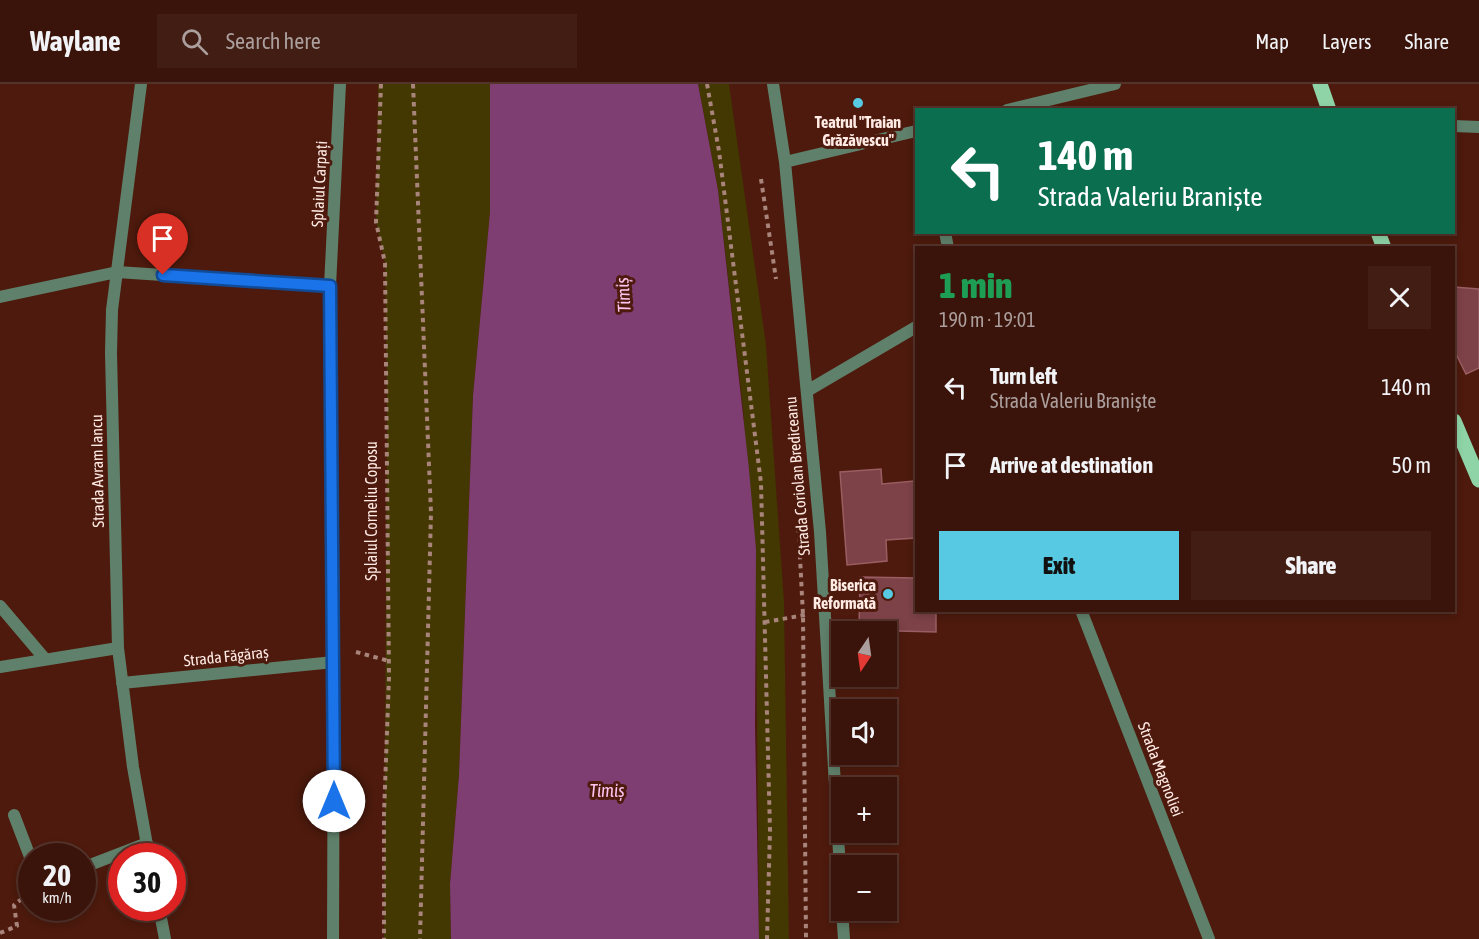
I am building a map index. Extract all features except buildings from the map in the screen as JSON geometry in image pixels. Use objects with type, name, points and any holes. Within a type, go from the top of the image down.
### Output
[{"type":"main road","points":[[1320,84],[1328,108]]},
{"type":"main road","points":[[1455,423],[1479,480]]},
{"type":"street","name":"Strada Avram Iancu","points":[[141,84],[112,310],[111,353],[118,648],[133,767],[147,843]]},
{"type":"street","name":"Splaiul Carpați","points":[[330,286],[340,84]]},
{"type":"street","name":"Strada Coriolan Brediceanu","points":[[773,84],[785,162],[820,532],[839,855]]},
{"type":"street","points":[[1015,108],[1115,84]]},
{"type":"street","points":[[1455,126],[1479,127]]},
{"type":"street","points":[[785,162],[915,131]]},
{"type":"street","points":[[0,297],[117,272],[330,286],[334,662],[333,939]]},
{"type":"street","points":[[807,392],[915,328]]},
{"type":"street","points":[[0,606],[45,658]]},
{"type":"street","name":"Strada Magnoliei","points":[[1082,612],[1209,939]]},
{"type":"street","points":[[0,667],[118,648]]},
{"type":"street","name":"Strada Făgăraș","points":[[122,683],[334,662]]},
{"type":"street","points":[[14,815],[25,843]]},
{"type":"street","points":[[162,921],[165,939]]},
{"type":"street","points":[[843,921],[844,939]]},
{"type":"path","name":"Splaiul Corneliu Coposu","points":[[381,84],[376,222],[386,263],[389,661],[384,814],[384,939]]},
{"type":"path","points":[[412,84],[431,513],[420,939]]},
{"type":"path","points":[[708,84],[719,151],[759,472],[770,831],[767,939]]},
{"type":"path","points":[[762,179],[776,281]]},
{"type":"path","name":"Strada Coriolan Brediceanu","points":[[798,511],[803,615],[806,939]]},
{"type":"path","points":[[765,622],[823,614]]},
{"type":"path","points":[[356,652],[389,661]]},
{"type":"path","points":[[0,933],[17,926],[15,905],[18,903]]},
{"type":"shaded area","points":[[378,84],[490,84],[490,212],[473,396],[459,775],[450,884],[451,939],[384,939],[387,410],[385,263],[376,222]]},
{"type":"shaded area","points":[[698,84],[729,84],[766,345],[784,602],[789,939],[759,939],[756,609],[743,408],[718,190]]},
{"type":"water","name":"Timiș","points":[[490,84],[698,84],[718,190],[756,549],[755,726],[759,939],[451,939],[450,884],[459,775],[473,396],[490,212]]},
{"type":"place","name":"Teatrul \"Traian Grăzăvescu\"","points":[[858,103]]},
{"type":"place","name":"Biserica Reformată","points":[[888,594]]},
{"type":"route","points":[[163,275],[330,286],[334,801]]}]
